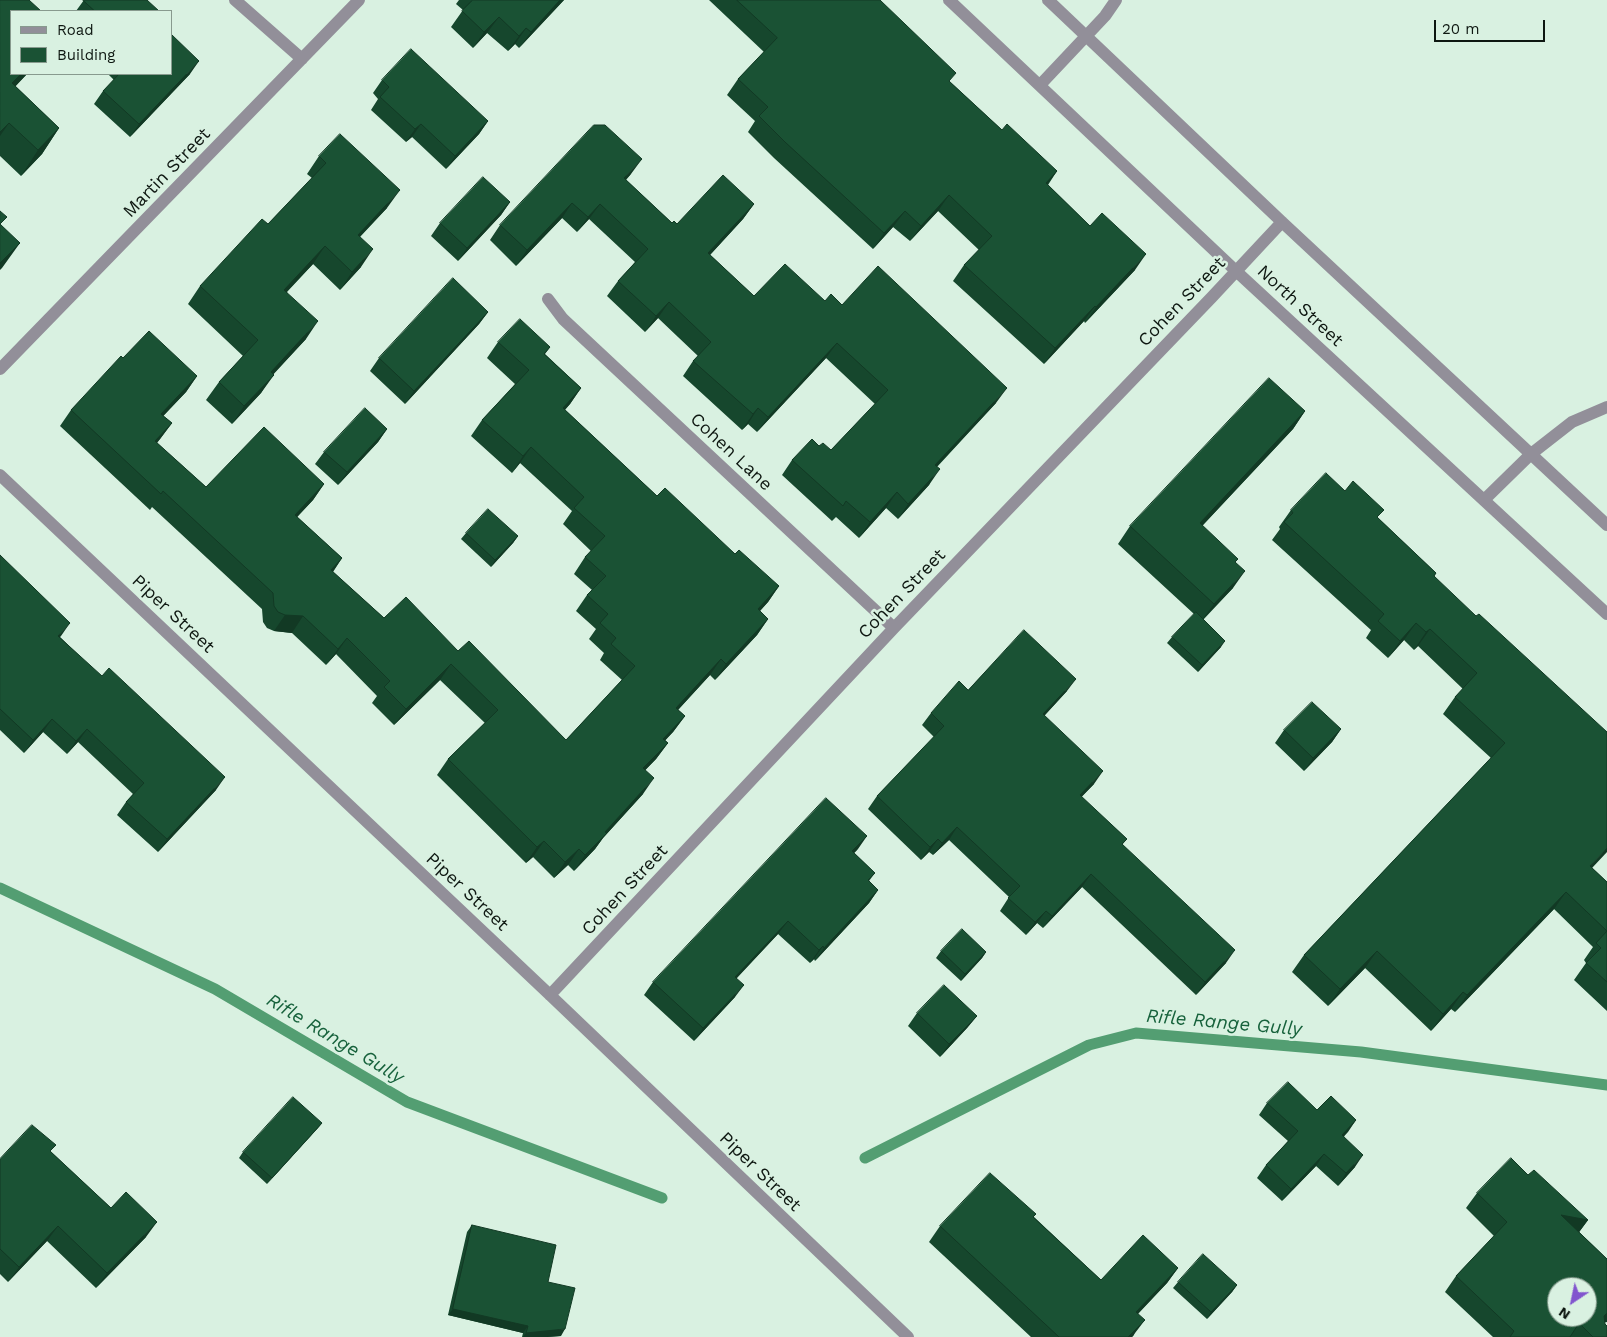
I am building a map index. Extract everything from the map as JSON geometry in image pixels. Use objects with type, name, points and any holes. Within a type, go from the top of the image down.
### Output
[{"type":"street","points":[[235,0],[302,60]]},
{"type":"street","name":"Martin Street","points":[[0,370],[358,0]]},
{"type":"street","name":"North Street","points":[[949,0],[1236,271],[1607,614]]},
{"type":"street","points":[[1048,0],[1282,222],[1607,525]]},
{"type":"street","points":[[1040,85],[1105,16],[1116,0]]},
{"type":"street","name":"Cohen Street","points":[[550,995],[894,628],[1282,222]]},
{"type":"street","name":"Cohen Lane","points":[[548,299],[563,319],[894,628]]},
{"type":"street","points":[[1484,500],[1532,454],[1572,422],[1607,407]]},
{"type":"street","name":"Piper Street","points":[[0,475],[550,995],[908,1337]]},
{"type":"building","points":[[0,0],[29,0],[40,10],[10,10],[10,75],[20,75],[12,83],[59,128],[38,150],[9,123],[0,132]]},
{"type":"building","points":[[83,0],[147,0],[158,10],[94,10]]},
{"type":"building","points":[[473,0],[560,0],[531,32],[526,28],[519,36],[499,17],[484,32],[462,11]]},
{"type":"building","points":[[737,0],[880,0],[956,73],[949,81],[1002,130],[1007,124],[1057,171],[1046,183],[1090,226],[1102,213],[1146,254],[1055,348],[964,265],[992,236],[949,195],[921,226],[905,211],[884,233],[759,116],[768,107],[738,79],[777,38]]},
{"type":"building","points":[[172,35],[199,61],[139,124],[103,91],[118,75],[172,75]]},
{"type":"building","points":[[411,49],[488,121],[455,156],[421,124],[415,129],[380,97],[389,87],[382,80]]},
{"type":"building","points":[[594,125],[605,125],[642,159],[624,178],[672,223],[674,221],[677,224],[723,175],[754,204],[708,253],[754,296],[785,264],[825,301],[831,294],[842,305],[878,266],[1007,388],[935,465],[940,469],[908,504],[897,492],[870,522],[846,501],[843,506],[792,460],[812,439],[819,446],[823,443],[831,450],[888,390],[837,343],[768,417],[758,408],[753,414],[693,361],[711,342],[669,302],[656,316],[618,281],[648,249],[600,204],[588,217],[572,203],[527,250],[500,225]]},
{"type":"building","points":[[340,134],[400,190],[358,235],[373,249],[352,272],[325,246],[284,290],[318,321],[271,372],[274,375],[244,406],[219,382],[258,340],[200,286],[262,219],[268,224],[326,163],[319,156]]},
{"type":"building","points":[[483,177],[510,202],[467,248],[440,223]]},
{"type":"building","points":[[0,211],[7,217],[0,224]]},
{"type":"building","points":[[0,224],[20,243],[0,263]]},
{"type":"building","points":[[453,278],[488,312],[414,391],[379,358]]},
{"type":"building","points":[[520,319],[550,347],[544,354],[581,388],[563,408],[657,496],[665,488],[735,554],[739,550],[779,586],[758,609],[768,619],[726,664],[721,659],[676,708],[685,716],[663,739],[668,743],[643,768],[654,778],[605,832],[607,833],[585,855],[579,849],[565,862],[544,841],[537,847],[448,759],[498,710],[451,664],[406,709],[384,687],[390,681],[347,638],[338,649],[303,616],[285,615],[278,612],[274,606],[273,593],[163,491],[161,494],[71,410],[121,356],[123,358],[149,331],[197,376],[161,414],[172,423],[155,441],[206,487],[264,427],[324,484],[295,515],[342,558],[331,570],[384,618],[406,597],[458,651],[469,641],[566,740],[635,666],[611,644],[616,638],[600,623],[608,614],[587,595],[606,576],[585,557],[605,536],[574,508],[584,497],[531,447],[523,456],[482,420],[529,370],[498,342]]},
{"type":"building","points":[[1269,378],[1305,411],[1200,523],[1238,559],[1235,562],[1245,571],[1214,604],[1130,526]]},
{"type":"building","points":[[365,408],[387,429],[347,472],[324,452]]},
{"type":"building","points":[[1326,473],[1345,491],[1353,481],[1384,510],[1377,517],[1436,573],[1434,576],[1476,616],[1479,614],[1607,732],[1607,848],[1590,866],[1607,882],[1607,931],[1566,892],[1467,995],[1463,992],[1443,1014],[1377,951],[1340,989],[1304,955],[1505,743],[1455,697],[1477,673],[1430,629],[1426,632],[1416,623],[1400,641],[1378,621],[1384,614],[1284,522],[1293,513],[1291,510]]},
{"type":"building","points":[[488,509],[518,536],[495,560],[466,533]]},
{"type":"building","points":[[0,555],[70,623],[58,636],[102,676],[109,668],[225,777],[167,839],[126,802],[144,783],[87,729],[76,741],[52,719],[33,740],[0,709]]},
{"type":"building","points":[[1196,612],[1225,641],[1202,665],[1172,637]]},
{"type":"building","points":[[1024,630],[1076,679],[1043,714],[1103,771],[1080,795],[1127,839],[1122,844],[1235,950],[1205,982],[1091,874],[1052,916],[1046,911],[1035,922],[1008,898],[1020,886],[957,827],[942,843],[938,839],[930,847],[877,796],[944,726],[931,713],[959,681],[968,690]]},
{"type":"building","points":[[1312,702],[1341,729],[1313,758],[1284,730]]},
{"type":"building","points":[[826,798],[867,836],[852,851],[875,873],[868,880],[878,890],[824,948],[823,946],[819,950],[788,921],[735,977],[744,985],[703,1028],[653,982]]},
{"type":"building","points":[[962,929],[986,952],[965,974],[941,951]]},
{"type":"building","points":[[1607,931],[1607,982],[1586,963],[1601,948],[1596,943]]},
{"type":"building","points":[[944,985],[977,1016],[949,1044],[917,1013]]},
{"type":"building","points":[[1288,1082],[1317,1110],[1331,1096],[1356,1120],[1342,1135],[1363,1155],[1346,1173],[1324,1154],[1291,1189],[1266,1165],[1298,1131],[1267,1103]]},
{"type":"building","points":[[293,1097],[322,1123],[272,1178],[243,1152]]},
{"type":"building","points":[[32,1125],[56,1145],[50,1151],[111,1208],[126,1192],[157,1222],[107,1273],[58,1226],[19,1267],[0,1249],[0,1159]]},
{"type":"building","points":[[1511,1158],[1528,1175],[1534,1170],[1588,1220],[1561,1215],[1607,1259],[1607,1313],[1604,1316],[1607,1326],[1607,1337],[1593,1337],[1583,1327],[1597,1327],[1597,1277],[1547,1277],[1547,1327],[1576,1327],[1570,1337],[1510,1337],[1514,1331],[1456,1276],[1507,1222],[1477,1193]]},
{"type":"building","points":[[990,1173],[1036,1214],[1033,1217],[1101,1280],[1143,1235],[1178,1268],[1136,1312],[1145,1320],[1128,1337],[1059,1337],[940,1226]]},
{"type":"building","points":[[472,1225],[556,1245],[548,1282],[575,1288],[565,1329],[526,1333],[528,1326],[453,1309]]},
{"type":"building","points":[[1203,1254],[1237,1285],[1211,1312],[1178,1282]]},
{"type":"waterway","name":"Rifle Range Gully","points":[[0,888],[215,989],[407,1102],[662,1198]]},
{"type":"waterway","name":"Rifle Range Gully","points":[[865,1158],[1089,1045],[1136,1033],[1361,1052],[1607,1085]]}]
